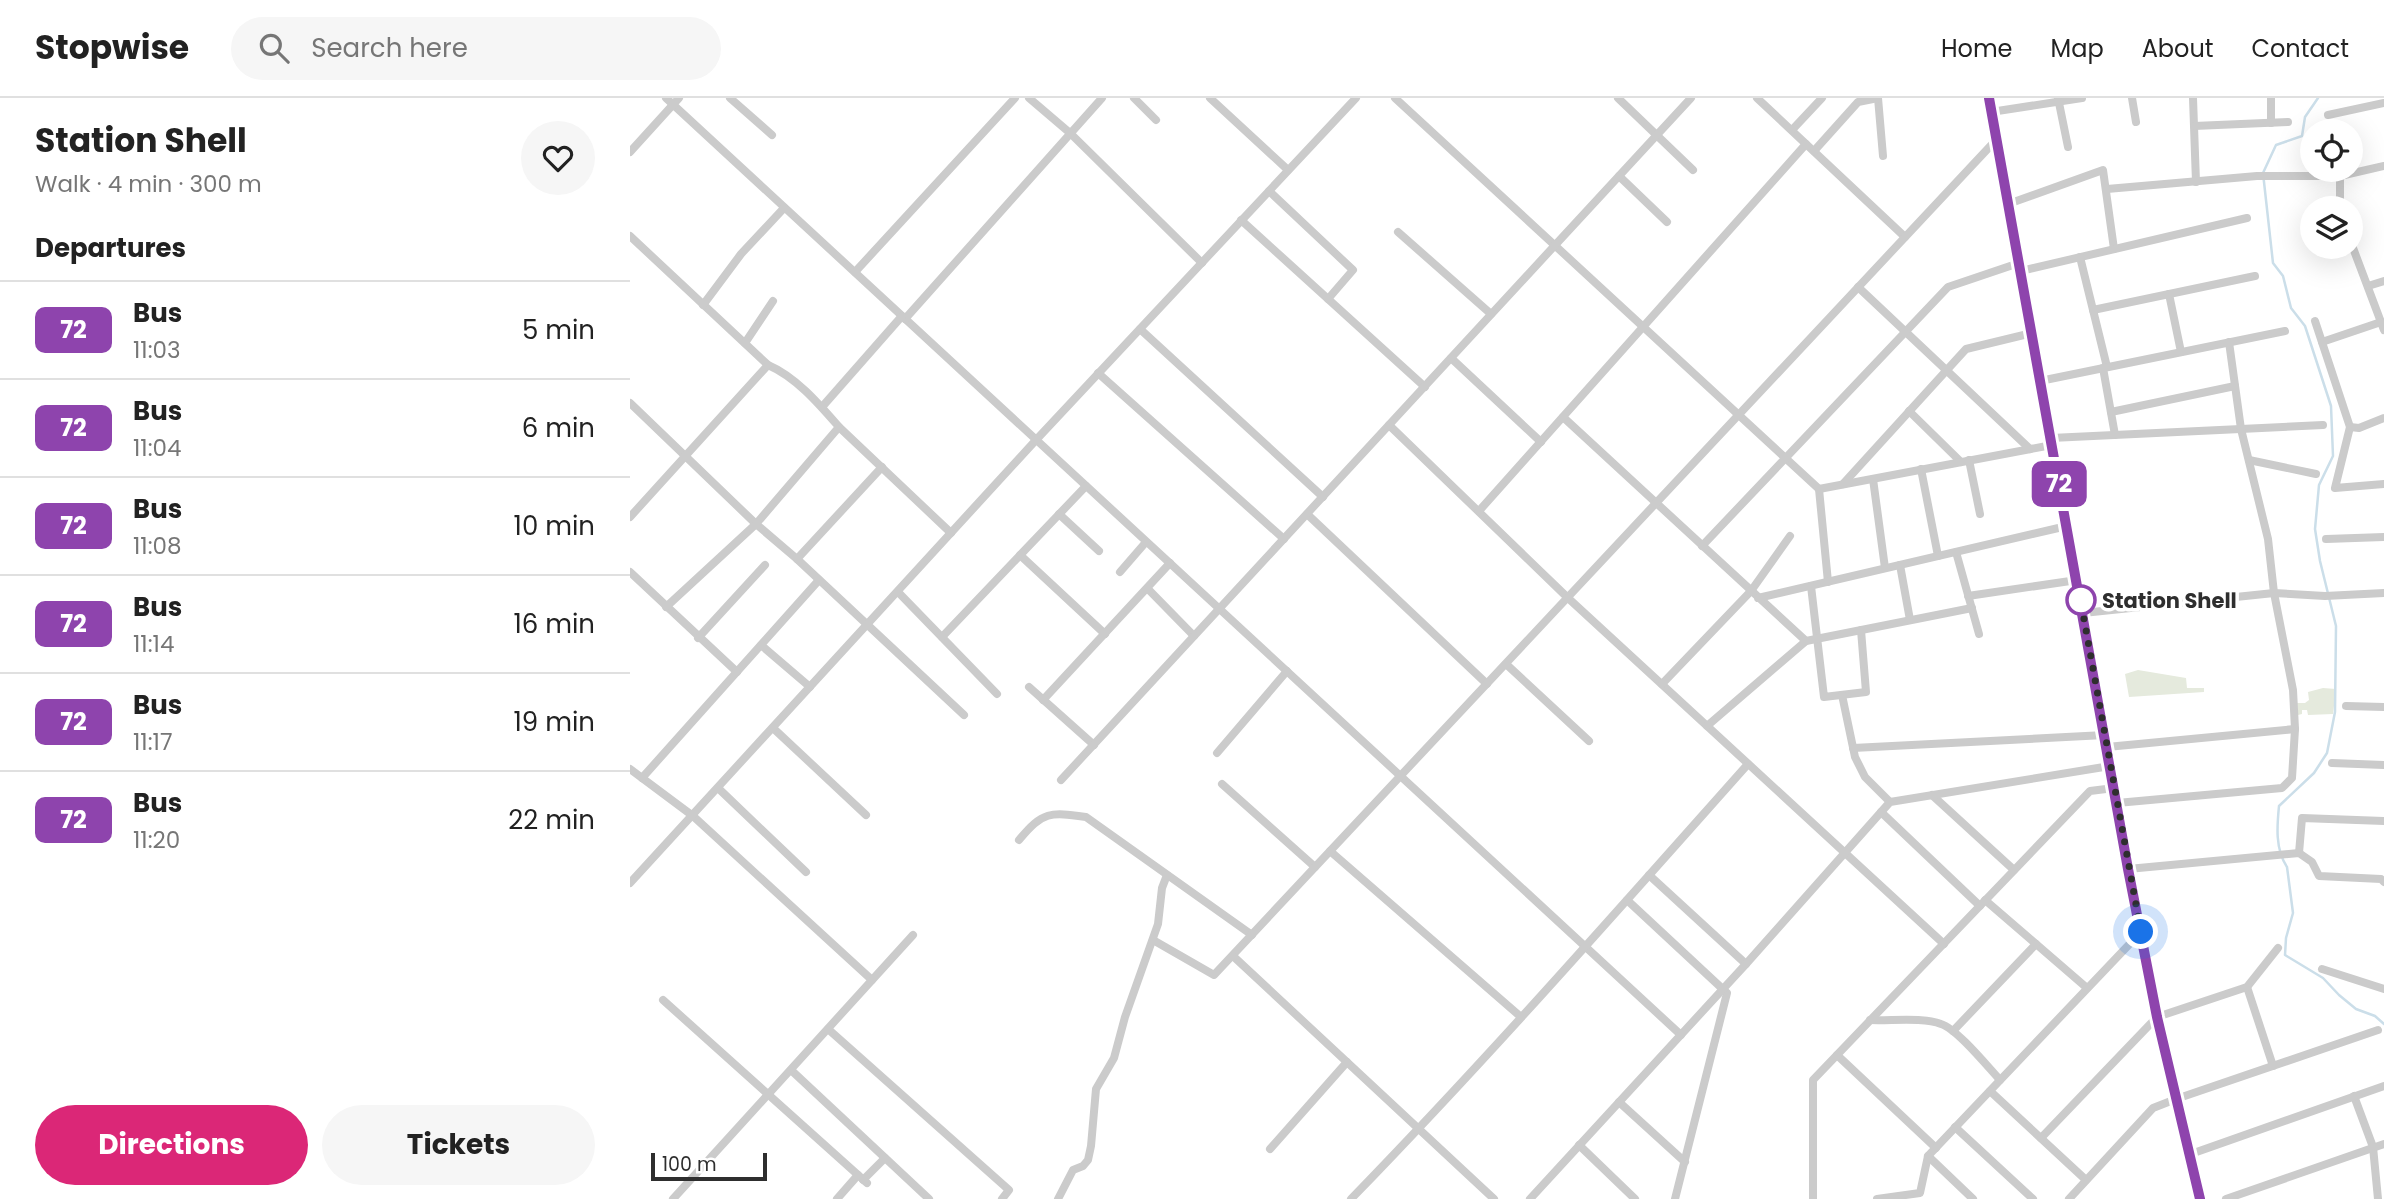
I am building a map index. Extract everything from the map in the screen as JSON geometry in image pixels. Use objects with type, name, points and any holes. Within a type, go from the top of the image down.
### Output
[{"type":"main road","points":[[1989,98],[2128,869],[2157,1017],[2200,1199]]},
{"type":"street","points":[[666,98],[676,101],[784,208],[1681,1035]]},
{"type":"street","points":[[730,98],[772,135]]},
{"type":"street","points":[[855,272],[1015,98]]},
{"type":"street","points":[[1029,98],[1070,133],[1202,263]]},
{"type":"street","points":[[822,407],[1101,98]]},
{"type":"street","points":[[1134,98],[1156,120]]},
{"type":"street","points":[[1209,98],[1289,170]]},
{"type":"street","points":[[630,883],[1036,440],[1356,98]]},
{"type":"street","points":[[1395,98],[1819,489],[1828,582]]},
{"type":"street","points":[[1618,98],[1693,170]]},
{"type":"street","points":[[1061,780],[1691,98]]},
{"type":"street","points":[[1757,98],[1905,237]]},
{"type":"street","points":[[1792,130],[1822,98]]},
{"type":"street","points":[[1814,151],[1858,102],[1878,98],[1883,156]]},
{"type":"street","points":[[1991,112],[2082,98]]},
{"type":"street","points":[[2132,98],[2136,122]]},
{"type":"street","points":[[2193,98],[2196,182]]},
{"type":"street","points":[[2271,98],[2271,123]]},
{"type":"street","points":[[2059,100],[2068,147]]},
{"type":"street","points":[[630,152],[676,101]]},
{"type":"street","points":[[2328,114],[2384,103]]},
{"type":"street","points":[[2194,126],[2288,122]]},
{"type":"street","points":[[1153,940],[1214,975],[1996,140]]},
{"type":"street","points":[[1479,511],[1806,144]]},
{"type":"street","points":[[2363,171],[2384,166]]},
{"type":"street","points":[[2008,204],[2103,170],[2114,249]]},
{"type":"street","points":[[1619,176],[1667,222]]},
{"type":"street","points":[[2107,189],[2258,176],[2300,176]]},
{"type":"street","points":[[1269,191],[1353,270],[1328,299]]},
{"type":"street","points":[[703,305],[741,254],[784,208]]},
{"type":"street","points":[[1702,546],[1948,287],[2020,267],[2080,257],[2247,218]]},
{"type":"street","points":[[1241,220],[1425,387]]},
{"type":"street","points":[[1398,232],[1491,314]]},
{"type":"street","points":[[630,236],[768,365],[780,370],[822,407],[839,427],[951,533]]},
{"type":"street","points":[[2080,257],[2105,368],[2115,435]]},
{"type":"street","points":[[2322,342],[2383,326],[2357,259]]},
{"type":"street","points":[[2093,310],[2255,276]]},
{"type":"street","points":[[2368,286],[2384,281]]},
{"type":"street","points":[[1858,287],[2030,449]]},
{"type":"street","points":[[2169,294],[2181,352]]},
{"type":"street","points":[[745,343],[774,300]]},
{"type":"street","points":[[2315,321],[2350,427],[2334,488],[2384,485]]},
{"type":"street","points":[[1140,329],[1323,497]]},
{"type":"street","points":[[2040,381],[2285,331]]},
{"type":"street","points":[[1843,484],[1966,349],[2032,333]]},
{"type":"street","points":[[2117,803],[2282,788],[2292,778],[2295,729],[2293,690],[2274,593],[2268,539],[2241,429],[2229,342]]},
{"type":"street","points":[[1451,358],[1541,442]]},
{"type":"street","points":[[630,517],[768,365]]},
{"type":"street","points":[[1098,373],[1284,539]]},
{"type":"street","points":[[2111,412],[2235,386]]},
{"type":"street","points":[[630,403],[756,524],[964,715]]},
{"type":"street","points":[[1909,411],[1965,461],[1980,514]]},
{"type":"street","points":[[1563,417],[1806,641]]},
{"type":"street","points":[[2350,427],[2359,428],[2384,418]]},
{"type":"street","points":[[1389,425],[1568,598],[1944,944]]},
{"type":"street","points":[[1819,489],[2030,449],[2051,442],[2115,435],[2323,425]]},
{"type":"street","points":[[666,607],[756,524],[839,427]]},
{"type":"street","points":[[2249,460],[2316,474]]},
{"type":"street","points":[[797,559],[881,467]]},
{"type":"street","points":[[1922,469],[1938,556]]},
{"type":"street","points":[[1873,479],[1885,568]]},
{"type":"street","points":[[942,637],[1086,486]]},
{"type":"street","points":[[1059,514],[1099,551]]},
{"type":"street","points":[[1307,514],[1487,684]]},
{"type":"street","points":[[1758,598],[2067,526]]},
{"type":"street","points":[[1662,684],[1751,591],[1790,536]]},
{"type":"street","points":[[2326,539],[2384,537]]},
{"type":"street","points":[[1120,572],[1146,542]]},
{"type":"street","points":[[1956,552],[1979,634]]},
{"type":"street","points":[[1020,555],[1105,634]]},
{"type":"street","points":[[1043,700],[1170,563]]},
{"type":"street","points":[[698,638],[765,565]]},
{"type":"street","points":[[1900,565],[1910,620]]},
{"type":"street","points":[[630,572],[737,672]]},
{"type":"street","points":[[642,778],[819,580]]},
{"type":"street","points":[[1968,596],[2077,580]]},
{"type":"street","points":[[1811,586],[1824,697],[1866,692],[1861,630]]},
{"type":"street","points":[[1148,589],[1194,636]]},
{"type":"street","points":[[898,592],[997,694]]},
{"type":"street","points":[[2083,613],[2274,593],[2384,593]]},
{"type":"street","points":[[1707,726],[1806,641],[1972,608]]},
{"type":"street","points":[[761,645],[810,687]]},
{"type":"street","points":[[1506,664],[1589,741]]},
{"type":"street","points":[[1217,752],[1287,671]]},
{"type":"street","points":[[1029,687],[1094,745]]},
{"type":"street","points":[[1842,695],[1855,757],[1865,777],[1890,802]]},
{"type":"street","points":[[2346,706],[2384,708]]},
{"type":"street","points":[[773,728],[866,815]]},
{"type":"street","points":[[2107,747],[2295,729]]},
{"type":"street","points":[[1853,748],[2105,735]]},
{"type":"street","points":[[2332,763],[2384,765]]},
{"type":"street","points":[[1352,1199],[1585,947],[1748,764]]},
{"type":"street","points":[[1530,1199],[1723,990],[1890,802],[2110,766]]},
{"type":"street","points":[[630,769],[693,816],[872,980]]},
{"type":"street","points":[[1222,784],[1315,867]]},
{"type":"street","points":[[718,788],[806,872]]},
{"type":"street","points":[[1813,1199],[1813,1080],[2090,791],[2114,788]]},
{"type":"street","points":[[1932,795],[2014,870]]},
{"type":"street","points":[[1881,812],[1982,903],[2036,944],[2087,988]]},
{"type":"street","points":[[1019,840],[1032,824],[1046,815],[1086,817],[1252,935]]},
{"type":"street","points":[[2299,853],[2302,818],[2384,821]]},
{"type":"street","points":[[1331,852],[1521,1017]]},
{"type":"street","points":[[2128,869],[2299,853],[2312,862],[2319,876],[2381,879],[2384,882]]},
{"type":"street","points":[[1058,1199],[1073,1170],[1083,1166],[1088,1160],[1096,1089],[1114,1058],[1125,1017],[1158,924],[1162,888],[1167,875]]},
{"type":"street","points":[[1649,876],[1746,964]]},
{"type":"street","points":[[1627,900],[1727,993],[1675,1199]]},
{"type":"street","points":[[1877,1199],[1920,1193],[1928,1156],[2141,932]]},
{"type":"street","points":[[673,1199],[913,935]]},
{"type":"street","points":[[1953,1031],[2036,944]]},
{"type":"street","points":[[2041,1138],[2157,1017],[2247,987],[2278,948]]},
{"type":"street","points":[[1233,956],[1494,1199]]},
{"type":"street","points":[[2322,969],[2384,989]]},
{"type":"street","points":[[2247,987],[2273,1066]]},
{"type":"street","points":[[663,1000],[863,1179]]},
{"type":"street","points":[[1870,1020],[1944,1024],[2000,1080]]},
{"type":"street","points":[[828,1029],[1009,1190],[1002,1199]]},
{"type":"street","points":[[2068,1199],[2153,1108],[2378,1030]]},
{"type":"street","points":[[1837,1055],[1936,1148]]},
{"type":"street","points":[[1270,1149],[1347,1062]]},
{"type":"street","points":[[791,1069],[929,1199]]},
{"type":"street","points":[[2188,1155],[2384,1086]]},
{"type":"street","points":[[1990,1091],[2086,1180]]},
{"type":"street","points":[[2354,1096],[2373,1147],[2378,1199]]},
{"type":"street","points":[[1619,1102],[1685,1162]]},
{"type":"street","points":[[1955,1127],[2033,1199]]},
{"type":"street","points":[[2226,1199],[2384,1144]]},
{"type":"street","points":[[1579,1145],[1635,1199]]},
{"type":"street","points":[[1928,1156],[1973,1199]]},
{"type":"street","points":[[837,1199],[885,1158]]},
{"type":"shaded area","points":[[2138,670],[2186,678],[2187,688],[2204,688],[2204,692],[2129,697],[2125,674]]},
{"type":"shaded area","points":[[2323,688],[2336,689],[2333,714],[2308,715],[2307,710],[2302,710],[2302,714],[2298,715],[2297,703],[2309,700],[2308,692]]},
{"type":"waterway","points":[[2318,98],[2305,117],[2302,136],[2276,145],[2263,173],[2273,263],[2283,276],[2291,308],[2305,326],[2331,406],[2333,456],[2319,485],[2315,529],[2336,626],[2335,712],[2327,753],[2314,773],[2279,806],[2279,845],[2287,867],[2293,913],[2286,938],[2285,955],[2323,978],[2356,1009],[2375,1016],[2384,1024]]},
{"type":"bus line","name":"72","points":[[1989,98],[2128,869],[2157,1017],[2200,1199]]},
{"type":"place","name":"Station Shell","points":[[2081,600]]},
{"type":"route","points":[[2081,600],[2080,597],[2141,932]]}]
